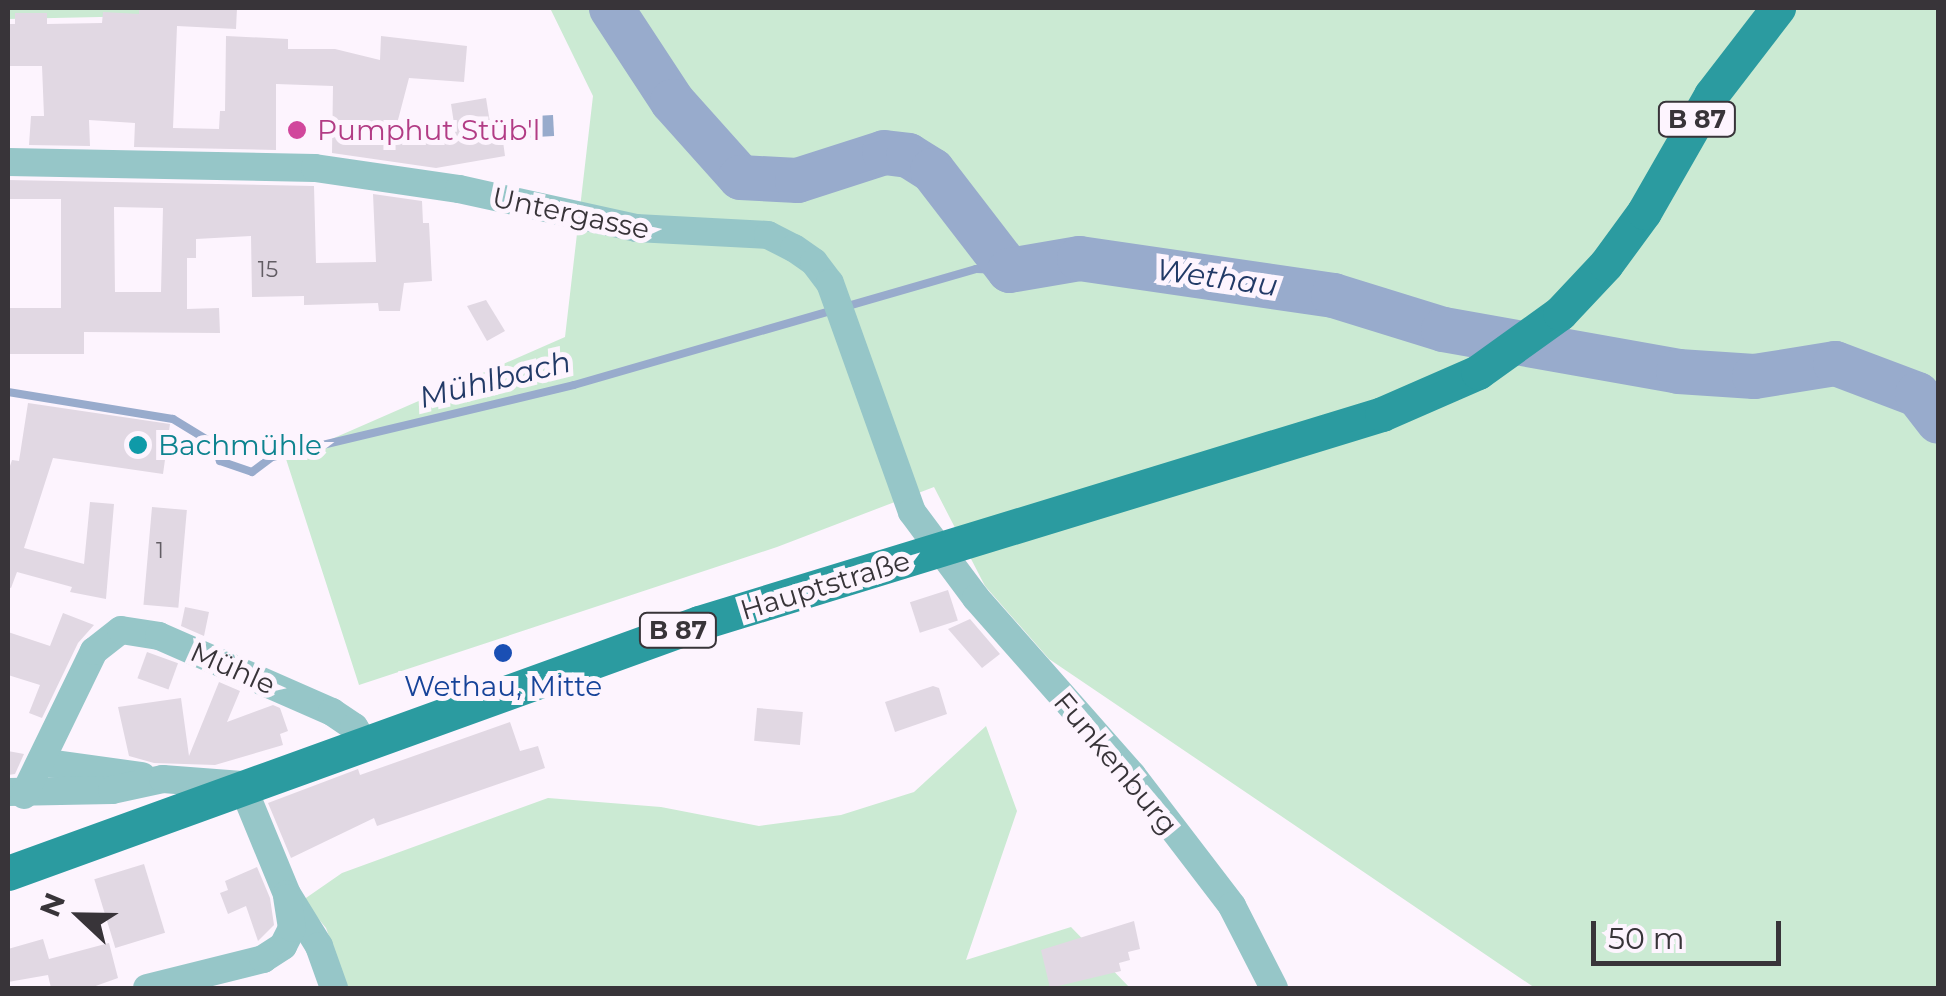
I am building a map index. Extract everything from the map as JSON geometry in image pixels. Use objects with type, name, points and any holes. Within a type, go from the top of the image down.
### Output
[{"type":"main road","name":"Hauptstraße","points":[[8,872],[699,623],[1382,414],[1478,372],[1560,313],[1626,238],[1711,95],[1778,8]]},
{"type":"street","name":"Untergasse","points":[[8,162],[314,168],[636,228],[768,236],[814,262],[830,283],[910,508],[938,551]]},
{"type":"street","name":"Funkenburg","points":[[938,551],[1132,776],[1232,906],[1274,988]]},
{"type":"street","name":"Mühle","points":[[41,762],[94,651],[121,630],[151,633],[332,712],[354,727],[364,742]]},
{"type":"street","points":[[16,793],[41,762],[163,779],[242,785],[287,894],[318,946],[334,988]]},
{"type":"street","points":[[16,793],[112,790],[163,779]]},
{"type":"street","points":[[147,988],[263,959],[283,946],[292,928],[287,894]]},
{"type":"green space","points":[[8,8],[147,8],[146,16],[8,19]]},
{"type":"green space","points":[[550,8],[1938,8],[1938,988],[1535,988],[1049,659],[985,586],[934,487],[777,547],[359,685],[286,459],[565,337],[593,96]]},
{"type":"green space","points":[[986,726],[1017,811],[966,960],[1071,927],[1130,988],[348,988],[326,928],[303,900],[342,873],[548,798],[661,807],[759,826],[841,815],[914,792]]},
{"type":"water","points":[[553,115],[554,136],[527,137],[526,116]]},
{"type":"building","points":[[139,8],[237,8],[236,29],[177,26],[173,128],[219,129],[220,111],[225,111],[226,36],[288,39],[288,49],[335,49],[380,60],[381,36],[467,46],[464,82],[409,78],[393,139],[455,130],[451,104],[486,98],[492,135],[502,134],[505,156],[436,168],[332,153],[333,86],[276,84],[276,150],[134,147],[135,123],[89,120],[90,146],[29,145],[31,116],[44,116],[42,66],[8,66],[8,24],[15,24],[15,13],[47,13],[47,24],[102,23],[103,12],[139,14]]},
{"type":"building","points":[[8,180],[314,186],[316,263],[376,262],[373,194],[422,201],[423,223],[429,223],[432,281],[404,283],[400,311],[379,311],[378,303],[304,305],[304,296],[252,297],[251,236],[196,239],[196,258],[187,258],[187,309],[219,308],[220,333],[84,332],[84,354],[8,354],[8,308],[61,308],[61,199],[8,199]],"holes":[[[114,207],[163,208],[161,292],[115,292]]]},
{"type":"building","points":[[486,300],[505,331],[487,341],[467,306]]},
{"type":"building","points":[[28,403],[170,424],[163,474],[53,458],[24,548],[84,564],[90,502],[114,504],[106,599],[70,592],[72,587],[17,572],[11,588],[8,587],[8,472],[12,460],[19,461]]},
{"type":"building","points":[[152,507],[187,510],[178,608],[143,605]]},
{"type":"building","points":[[948,590],[958,620],[920,633],[910,602]]},
{"type":"building","points":[[185,607],[209,612],[204,636],[181,626]]},
{"type":"building","points":[[63,613],[94,625],[78,643],[42,718],[29,713],[40,685],[8,675],[8,632],[50,646]]},
{"type":"building","points":[[970,619],[1000,654],[982,668],[948,629]]},
{"type":"building","points":[[147,652],[178,663],[168,690],[137,678]]},
{"type":"building","points":[[219,682],[240,691],[227,722],[273,705],[280,708],[288,731],[280,734],[283,745],[215,765],[154,763],[129,756],[118,707],[181,698],[189,756]]},
{"type":"building","points":[[933,686],[939,688],[947,714],[895,732],[885,702]]},
{"type":"building","points":[[757,708],[803,712],[800,745],[754,741]]},
{"type":"building","points":[[510,722],[520,751],[538,746],[545,768],[377,826],[374,818],[291,858],[268,803],[358,769],[360,775]]},
{"type":"building","points":[[8,751],[24,754],[15,774],[8,775]]},
{"type":"building","points":[[144,864],[165,933],[115,948],[94,879]]},
{"type":"building","points":[[257,867],[270,898],[274,925],[258,941],[246,906],[228,914],[220,893],[228,890],[225,881]]},
{"type":"building","points":[[1134,921],[1140,949],[1128,952],[1130,960],[1119,963],[1121,971],[1050,988],[1041,950]]},
{"type":"building","points":[[43,939],[49,959],[109,943],[118,978],[90,988],[51,988],[48,975],[8,982],[8,949]]},
{"type":"waterway","name":"Wethau","points":[[611,8],[672,101],[740,177],[797,180],[884,152],[908,155],[932,170],[1009,270],[1079,258],[1333,295],[1443,329],[1678,371],[1754,376],[1835,363],[1917,394],[1938,421]]},
{"type":"waterway","name":"Mühlbach","points":[[8,392],[173,419],[214,444],[220,461],[252,472],[272,457],[574,385],[976,269],[1009,270]]},
{"type":"place","name":"Pumphut Stüb'l","points":[[297,130]]},
{"type":"place","name":"Bachmühle","points":[[138,445]]},
{"type":"place","name":"Wethau, Mitte","points":[[503,653]]}]
